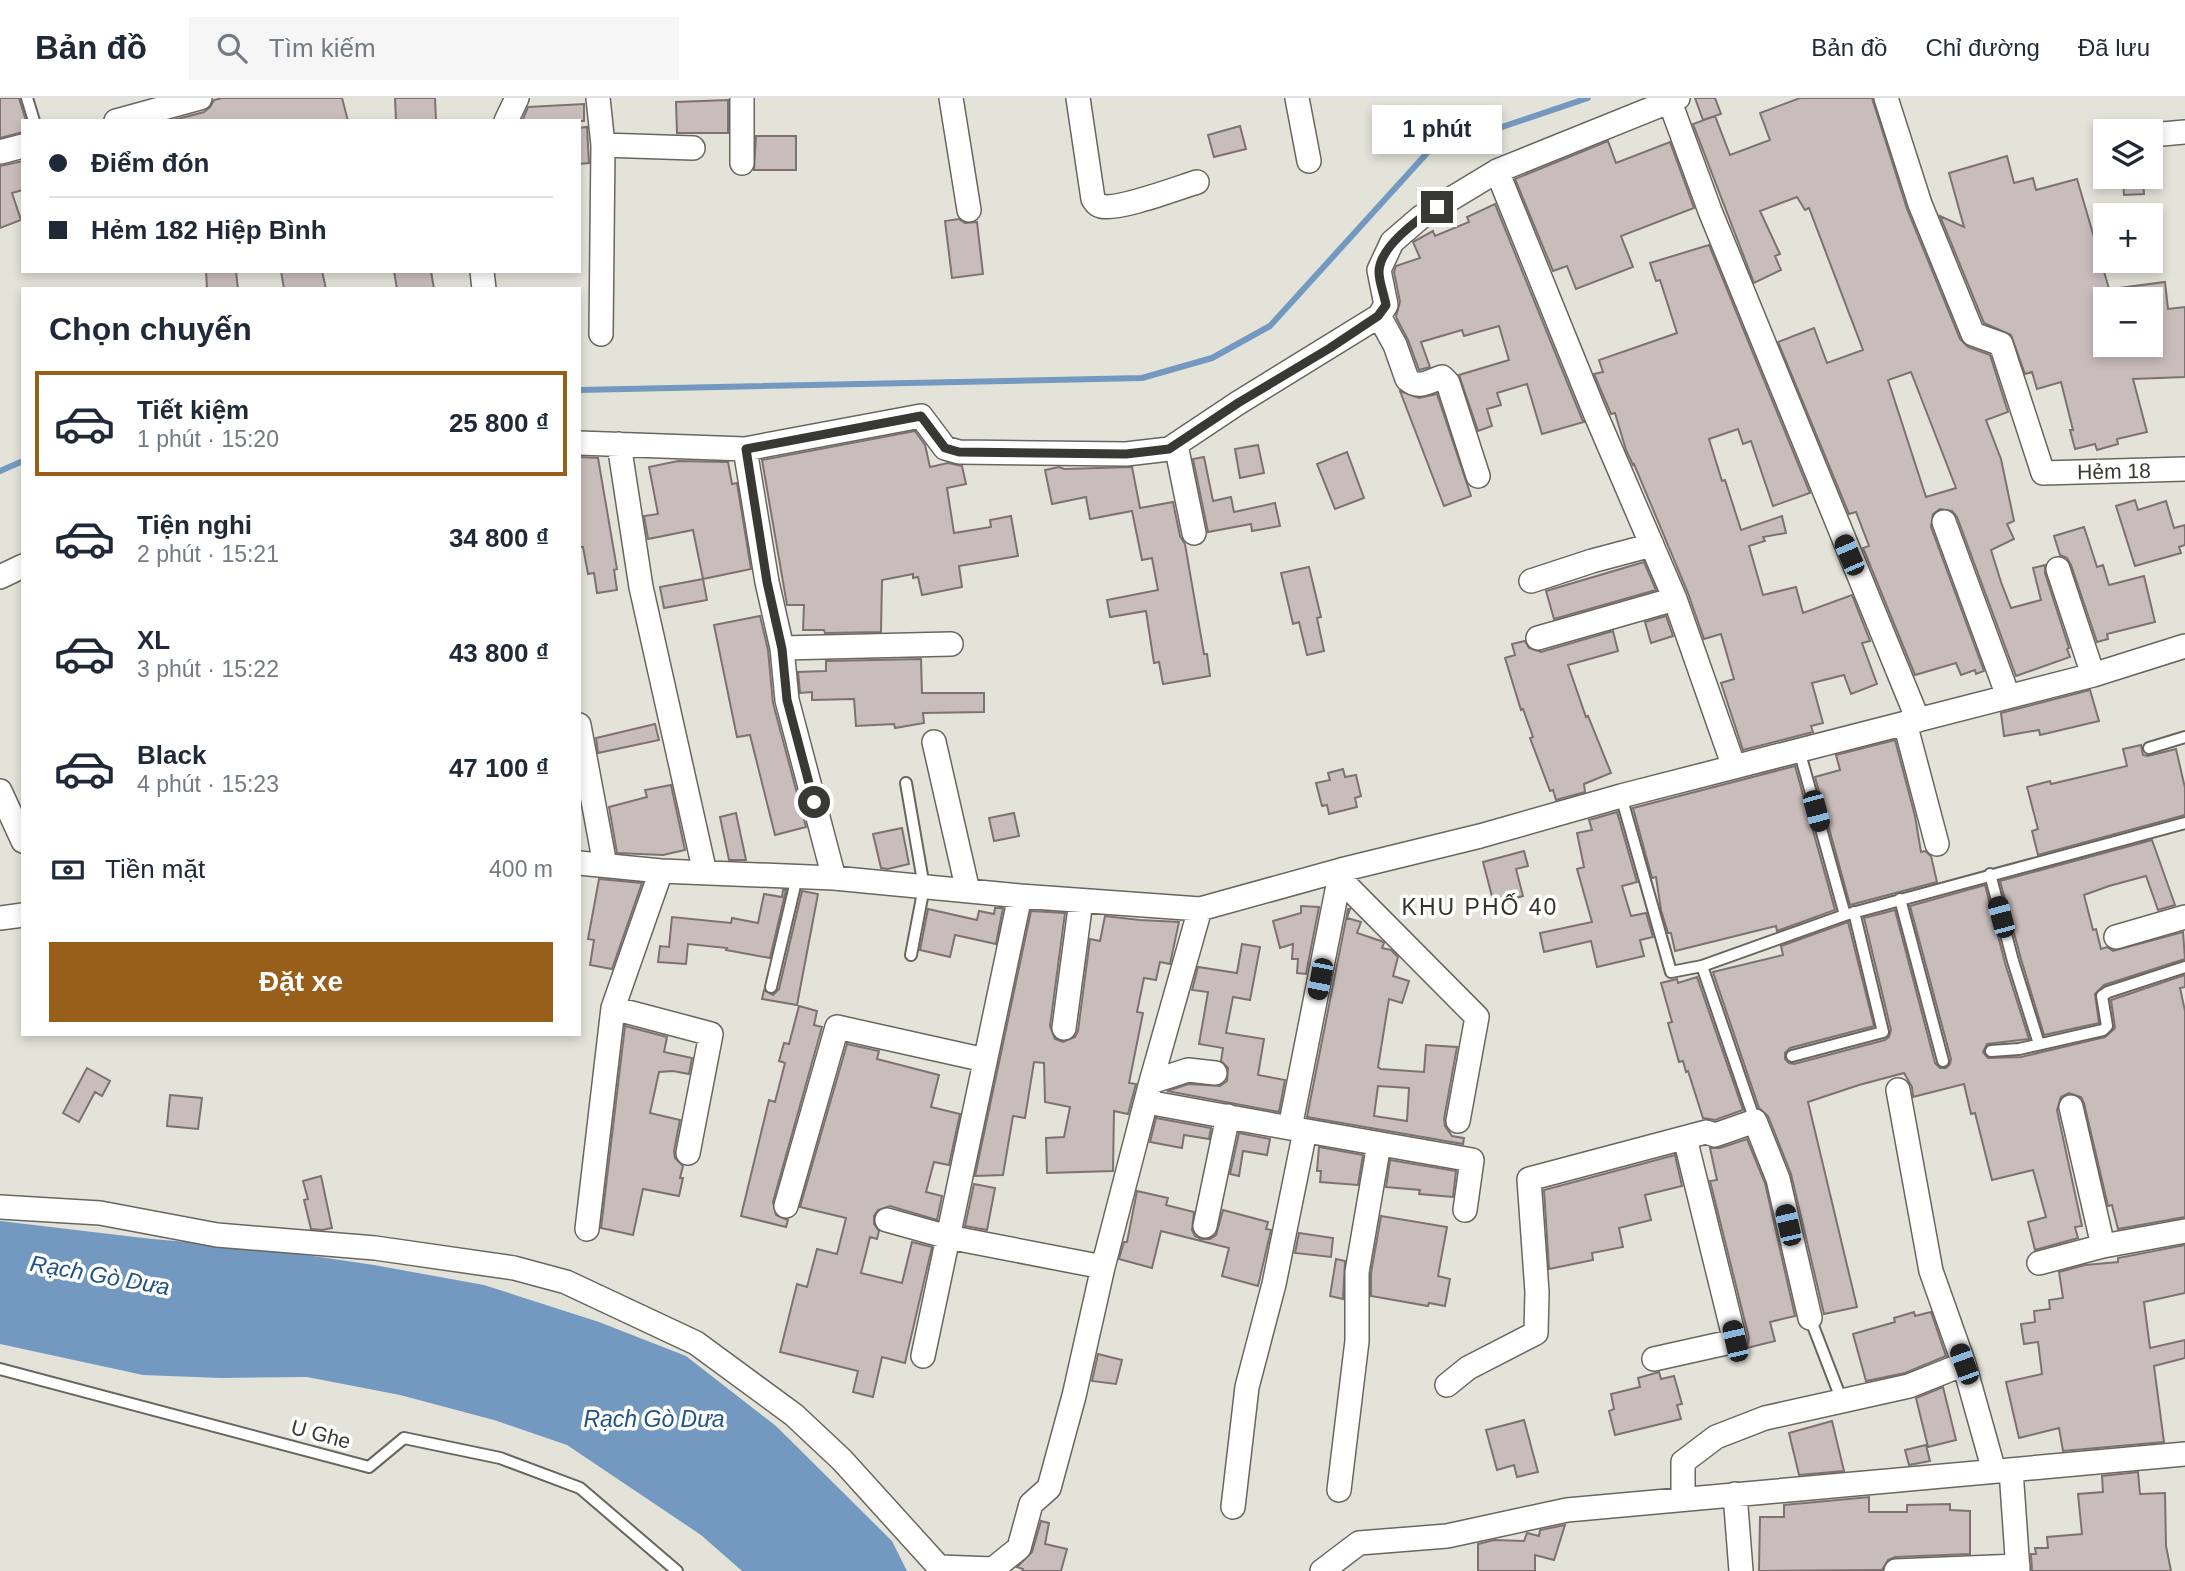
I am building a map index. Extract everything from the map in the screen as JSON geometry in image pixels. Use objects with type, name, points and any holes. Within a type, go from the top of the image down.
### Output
[{"type":"street","points":[[507,119],[517,98]]},
{"type":"street","points":[[598,98],[603,145],[601,334]]},
{"type":"street","points":[[742,98],[742,163]]},
{"type":"street","points":[[951,98],[969,210]]},
{"type":"street","points":[[1078,98],[1093,199],[1097,204],[1103,207],[1118,206],[1197,182]]},
{"type":"street","points":[[1297,98],[1309,161]]},
{"type":"street","name":"Hẻm 18","points":[[1886,98],[1920,204],[1973,334],[2001,344],[2043,473],[2185,469]]},
{"type":"street","points":[[581,443],[746,449],[921,416],[945,448],[959,452],[1156,452],[1176,445],[1378,316],[1386,305],[1379,270],[1392,242],[1421,216],[1497,171],[1674,100],[1710,211],[1911,721],[1937,844]]},
{"type":"street","points":[[127,119],[191,107]]},
{"type":"street","points":[[2163,134],[2185,132]]},
{"type":"street","points":[[603,145],[693,148]]},
{"type":"street","points":[[0,152],[21,147]]},
{"type":"street","points":[[1497,171],[1595,413],[1675,599],[1734,767]]},
{"type":"street","points":[[1378,316],[1395,345],[1411,382],[1420,384],[1442,377],[1448,383],[1478,476]]},
{"type":"street","points":[[619,444],[641,587],[705,873]]},
{"type":"street","points":[[1176,445],[1195,533]]},
{"type":"street","points":[[746,449],[767,582],[782,649],[787,700],[834,878]]},
{"type":"street","points":[[1944,522],[2008,696]]},
{"type":"street","points":[[1531,581],[1652,545]]},
{"type":"street","points":[[0,577],[21,567]]},
{"type":"street","points":[[2058,569],[2093,675]]},
{"type":"street","points":[[1538,638],[1675,599]]},
{"type":"street","points":[[782,649],[951,643]]},
{"type":"street","points":[[581,863],[661,871],[834,878],[1020,896],[1200,909],[1340,875],[1621,796],[2093,675],[2185,646]]},
{"type":"street","points":[[581,736],[605,865]]},
{"type":"street","points":[[934,742],[968,891]]},
{"type":"street","points":[[0,791],[21,837]]},
{"type":"street","points":[[587,1229],[612,1008],[661,871]]},
{"type":"street","points":[[1340,875],[1477,1017],[1458,1121]]},
{"type":"street","points":[[1233,1507],[1247,1387],[1274,1284],[1340,875]]},
{"type":"street","points":[[923,1356],[1020,896]]},
{"type":"street","points":[[1064,1028],[1081,901]]},
{"type":"street","points":[[0,1206],[100,1213],[217,1235],[375,1248],[514,1268],[566,1282],[696,1343],[794,1415],[850,1468],[939,1567],[993,1569],[1019,1548],[1031,1504],[1049,1488],[1074,1396],[1102,1267],[1200,909]]},
{"type":"street","points":[[0,918],[21,915]]},
{"type":"street","points":[[2116,937],[2185,917]]},
{"type":"street","points":[[612,1008],[711,1034],[688,1153]]},
{"type":"street","points":[[786,1206],[837,1027],[985,1060]]},
{"type":"street","points":[[1149,1092],[1188,1070],[1215,1073]]},
{"type":"street","points":[[1896,1571],[2018,1568],[2003,1470],[1931,1271],[1898,1090]]},
{"type":"street","points":[[1149,1092],[1228,1116],[1472,1160],[1465,1210]]},
{"type":"street","points":[[2071,1107],[2103,1245]]},
{"type":"street","points":[[1205,1226],[1228,1116]]},
{"type":"street","points":[[1447,1385],[1468,1368],[1536,1333],[1537,1292],[1529,1179],[1706,1132],[1715,1135],[1755,1121],[1778,1179],[1810,1318]]},
{"type":"street","points":[[1654,1359],[1735,1341],[1685,1138]]},
{"type":"street","points":[[1339,1490],[1357,1341],[1357,1272],[1379,1144]]},
{"type":"street","points":[[887,1220],[948,1237],[1102,1267]]},
{"type":"street","points":[[2039,1263],[2103,1245],[2185,1231]]},
{"type":"street","points":[[1683,1498],[1683,1462],[1716,1437],[1765,1418],[1909,1386],[1964,1364]]},
{"type":"street","points":[[1322,1571],[1359,1543],[1447,1536],[1567,1510],[2185,1454]]},
{"type":"street","points":[[1735,1494],[1741,1571]]},
{"type":"lane","points":[[27,98],[33,119]]},
{"type":"lane","points":[[2149,748],[2185,737]]},
{"type":"lane","points":[[1792,1056],[1883,1032],[1799,750]]},
{"type":"lane","points":[[906,783],[924,887],[911,955]]},
{"type":"lane","points":[[1621,796],[1671,972],[1702,966],[1849,913],[2185,823]]},
{"type":"lane","points":[[1990,874],[2039,1044]]},
{"type":"lane","points":[[772,987],[797,877]]},
{"type":"lane","points":[[1900,899],[1944,1061]]},
{"type":"lane","points":[[1702,966],[1755,1121]]},
{"type":"lane","points":[[1991,1051],[2019,1049],[2103,1030],[2108,1020],[2102,996],[2185,967]]},
{"type":"lane","points":[[1810,1318],[1842,1401]]},
{"type":"lane","name":"U Ghe","points":[[0,1369],[369,1467],[404,1438],[499,1458],[580,1488],[677,1571]]},
{"type":"water","name":"Rạch Gò Dưa","points":[[0,1221],[152,1239],[259,1248],[374,1265],[484,1285],[599,1322],[686,1356],[776,1426],[892,1541],[907,1571],[742,1571],[701,1535],[567,1445],[494,1420],[400,1395],[307,1377],[143,1375],[0,1344]]},
{"type":"building","points":[[0,98],[19,98],[25,119],[21,119],[21,133],[0,138]]},
{"type":"building","points":[[342,98],[347,119],[178,119],[204,112],[214,100]]},
{"type":"building","points":[[395,98],[435,98],[436,119],[396,119]]},
{"type":"building","points":[[1695,98],[1715,98],[1721,114],[1703,120]]},
{"type":"building","points":[[1800,98],[1872,98],[1907,209],[1960,339],[1968,347],[1990,355],[2008,412],[1986,420],[2001,459],[2014,521],[2007,524],[2014,539],[1991,550],[2001,582],[2011,608],[2041,600],[2033,568],[2045,565],[2070,657],[2016,676],[1957,517],[1952,511],[1940,509],[1933,514],[1931,527],[1984,671],[1976,674],[1975,670],[1961,675],[1956,663],[1915,675],[1863,548],[1869,546],[1856,512],[1849,514],[1778,342],[1814,328],[1827,363],[1863,350],[1809,208],[1805,210],[1797,197],[1760,211],[1780,254],[1775,256],[1781,270],[1754,283],[1693,124],[1715,116],[1730,155],[1770,140],[1760,113]],"holes":[[[1911,372],[1956,488],[1926,497],[1888,380]]]},
{"type":"building","points":[[728,100],[728,133],[677,133],[676,102]]},
{"type":"building","points":[[584,104],[584,121],[523,119],[528,107]]},
{"type":"building","points":[[1240,126],[1246,149],[1214,157],[1208,135]]},
{"type":"building","points":[[587,127],[589,163],[581,164],[581,128]]},
{"type":"building","points":[[756,136],[796,136],[796,170],[754,170]]},
{"type":"building","points":[[1608,141],[1616,163],[1670,142],[1694,208],[1621,236],[1633,267],[1576,289],[1567,266],[1553,271],[1515,179]]},
{"type":"building","points":[[2007,156],[2014,183],[2033,178],[2036,190],[2077,179],[2093,234],[2093,273],[2104,273],[2108,287],[2093,287],[2093,357],[2163,357],[2163,287],[2127,287],[2165,282],[2168,309],[2185,307],[2185,377],[2133,379],[2147,432],[2117,439],[2118,444],[2097,450],[2095,444],[2075,449],[2061,382],[2037,389],[2032,372],[2025,374],[2011,335],[1984,323],[1940,216],[1964,227],[1949,173]]},
{"type":"building","points":[[21,161],[21,191],[12,193],[21,220],[0,228],[0,166]]},
{"type":"building","points":[[2124,189],[2144,189],[2144,194],[2124,195]]},
{"type":"building","points":[[1495,204],[1584,422],[1542,434],[1527,384],[1497,393],[1501,405],[1487,409],[1492,426],[1478,431],[1459,375],[1509,360],[1499,326],[1464,336],[1462,330],[1421,342],[1430,367],[1419,370],[1397,319],[1400,302],[1394,272],[1396,266],[1420,258],[1413,242],[1433,231],[1435,236],[1469,222],[1467,217]]},
{"type":"building","points":[[959,219],[965,223],[977,222],[983,274],[952,278],[945,221]]},
{"type":"building","points":[[1709,245],[1810,493],[1773,506],[1751,441],[1743,444],[1738,429],[1709,439],[1741,530],[1782,516],[1786,533],[1763,537],[1765,541],[1749,546],[1763,595],[1796,587],[1803,613],[1852,595],[1870,641],[1862,643],[1877,684],[1851,694],[1844,675],[1812,683],[1823,723],[1811,726],[1813,732],[1743,750],[1721,683],[1734,679],[1721,634],[1704,639],[1688,593],[1626,450],[1615,413],[1611,414],[1594,374],[1603,372],[1599,360],[1677,333],[1660,280],[1656,281],[1650,263]]},
{"type":"building","points":[[206,273],[236,273],[238,287],[207,287]]},
{"type":"building","points":[[281,273],[322,273],[326,287],[284,287]]},
{"type":"building","points":[[394,273],[431,273],[434,287],[397,287]]},
{"type":"building","points":[[1400,391],[1419,398],[1437,394],[1471,496],[1444,506]]},
{"type":"building","points":[[915,431],[925,445],[930,467],[948,463],[962,466],[966,484],[947,488],[954,533],[991,527],[990,520],[1011,516],[1018,556],[959,566],[962,587],[922,595],[918,577],[913,578],[913,574],[882,580],[881,632],[825,633],[824,630],[803,630],[804,605],[787,605],[762,460]]},
{"type":"building","points":[[1258,445],[1264,473],[1240,478],[1235,449]]},
{"type":"building","points":[[1347,452],[1364,498],[1335,509],[1317,464]]},
{"type":"building","points":[[581,457],[598,458],[617,569],[614,570],[617,590],[597,593],[594,573],[588,574],[583,547]]},
{"type":"building","points":[[1204,457],[1213,501],[1231,497],[1234,512],[1275,503],[1280,526],[1252,531],[1251,524],[1208,532],[1193,459]]},
{"type":"building","points":[[678,461],[728,462],[732,484],[737,483],[751,569],[703,579],[693,530],[648,539],[644,516],[658,514],[649,467]]},
{"type":"building","points":[[1059,467],[1132,467],[1140,508],[1173,502],[1180,536],[1185,544],[1210,676],[1163,684],[1159,662],[1154,663],[1146,611],[1110,617],[1107,600],[1158,590],[1152,558],[1142,560],[1132,511],[1090,519],[1086,497],[1052,504],[1045,470]]},
{"type":"building","points":[[2135,500],[2138,510],[2166,501],[2174,528],[2185,525],[2185,545],[2179,547],[2181,553],[2135,566],[2116,506]]},
{"type":"building","points":[[2084,527],[2097,567],[2103,565],[2109,585],[2144,576],[2155,622],[2107,634],[2108,639],[2097,642],[2071,565],[2067,558],[2060,555],[2054,536]]},
{"type":"building","points":[[1644,562],[1656,590],[1554,619],[1546,591]]},
{"type":"building","points":[[1309,567],[1321,617],[1317,618],[1324,651],[1307,655],[1299,622],[1293,624],[1281,573]]},
{"type":"building","points":[[703,579],[707,600],[664,608],[660,587]]},
{"type":"building","points":[[760,616],[768,650],[773,703],[806,827],[775,835],[750,735],[737,737],[714,625]]},
{"type":"building","points":[[1666,616],[1673,636],[1651,643],[1645,622]]},
{"type":"building","points":[[1613,631],[1618,651],[1568,665],[1586,717],[1588,716],[1611,773],[1584,784],[1585,792],[1556,800],[1530,738],[1533,737],[1523,709],[1521,710],[1505,658],[1515,655],[1512,644],[1525,641],[1529,648],[1541,652]]},
{"type":"building","points":[[921,659],[922,693],[984,693],[984,712],[923,713],[924,723],[895,728],[894,724],[856,726],[854,699],[812,700],[812,692],[800,693],[798,672],[826,671],[826,661]]},
{"type":"building","points":[[2090,690],[2099,721],[2040,735],[2039,730],[2004,736],[2001,713]]},
{"type":"building","points":[[655,724],[659,740],[598,753],[596,738]]},
{"type":"building","points":[[1895,740],[1915,816],[1921,852],[1925,851],[1931,856],[1937,882],[1850,905],[1815,777],[1840,770],[1836,755]]},
{"type":"building","points":[[2141,745],[2143,755],[2148,756],[2176,749],[2185,788],[2185,815],[2038,855],[2032,831],[2038,829],[2027,787],[2127,766],[2123,749]]},
{"type":"building","points":[[1795,766],[1835,910],[1777,931],[1776,926],[1675,951],[1661,910],[1656,877],[1652,878],[1633,808]]},
{"type":"building","points":[[1343,769],[1345,777],[1356,775],[1361,796],[1355,798],[1357,807],[1329,814],[1327,805],[1322,806],[1316,783],[1330,780],[1328,773]]},
{"type":"building","points":[[671,785],[685,850],[663,855],[617,853],[609,807],[647,797],[645,790]]},
{"type":"building","points":[[1617,812],[1637,882],[1622,886],[1631,916],[1646,913],[1653,937],[1640,940],[1644,956],[1597,967],[1591,941],[1544,952],[1540,933],[1592,922],[1577,869],[1584,867],[1577,833],[1592,830],[1589,820]]},
{"type":"building","points":[[736,813],[746,860],[729,860],[720,817]]},
{"type":"building","points":[[1014,813],[1019,836],[994,841],[989,818]]},
{"type":"building","points":[[902,828],[909,864],[881,868],[873,834]]},
{"type":"building","points":[[2152,840],[2175,905],[2158,910],[2146,876],[2109,886],[2084,895],[2093,930],[2096,929],[2101,949],[2107,947],[2113,951],[2183,932],[2185,959],[2104,985],[2095,994],[2099,1023],[2044,1035],[2000,881]]},
{"type":"building","points":[[1524,851],[1528,866],[1516,869],[1523,896],[1494,904],[1483,862]]},
{"type":"building","points":[[599,879],[642,883],[612,969],[590,965],[594,940],[588,939]]},
{"type":"building","points":[[1985,885],[2005,963],[2029,1039],[1987,1044],[1983,1052],[1988,1058],[2021,1057],[2105,1037],[2115,1028],[2111,1000],[2185,975],[2185,987],[2180,988],[2185,1011],[2185,1217],[2118,1229],[2112,1205],[2108,1206],[2084,1103],[2081,1097],[2069,1093],[2061,1097],[2057,1110],[2082,1226],[2075,1227],[2078,1238],[2035,1250],[2028,1222],[2046,1217],[2033,1170],[1992,1180],[1975,1113],[1971,1114],[1964,1084],[1913,1097],[1912,1087],[1904,1073],[1859,1085],[1808,1102],[1857,1307],[1824,1314],[1791,1174],[1768,1116],[1759,1108],[1713,972],[1783,955],[1781,946],[1848,922],[1874,1026],[1790,1048],[1785,1053],[1785,1059],[1794,1064],[1885,1040],[1891,1030],[1864,918],[1895,910],[1935,1063],[1940,1068],[1946,1068],[1951,1059],[1910,906]]},
{"type":"building","points":[[783,890],[786,890],[770,958],[726,950],[727,948],[688,944],[686,964],[658,962],[660,946],[669,947],[672,917],[731,923],[732,918],[758,923],[764,894],[782,897]]},
{"type":"building","points":[[802,891],[818,894],[797,1005],[762,999],[764,990],[773,995],[779,989]]},
{"type":"building","points":[[1301,906],[1319,907],[1306,974],[1297,973],[1298,959],[1292,959],[1293,944],[1280,948],[1273,921],[1301,913]]},
{"type":"building","points":[[995,908],[1003,908],[996,944],[955,935],[950,957],[920,950],[928,909],[977,920],[979,911],[994,914]]},
{"type":"building","points":[[1348,909],[1350,909],[1347,918],[1361,922],[1357,933],[1384,943],[1382,948],[1391,950],[1398,957],[1393,976],[1409,981],[1402,1003],[1389,999],[1378,1067],[1424,1072],[1426,1045],[1457,1047],[1444,1119],[1452,1136],[1464,1138],[1463,1144],[1307,1117]],"holes":[[[1378,1086],[1409,1088],[1407,1121],[1374,1116]]]},
{"type":"building","points":[[1031,911],[1065,913],[1050,1026],[1055,1039],[1063,1042],[1075,1037],[1078,1031],[1090,939],[1100,941],[1105,916],[1179,922],[1170,964],[1160,962],[1156,980],[1144,978],[1137,1012],[1143,1013],[1129,1083],[1136,1084],[1128,1114],[1114,1111],[1113,1171],[1047,1173],[1046,1138],[1064,1137],[1070,1107],[1045,1102],[1044,1063],[1034,1062],[1025,1118],[1013,1116],[1003,1175],[975,1176]]},
{"type":"building","points":[[1242,944],[1260,947],[1250,1000],[1233,997],[1226,1033],[1264,1039],[1258,1075],[1285,1080],[1279,1112],[1167,1091],[1189,1084],[1220,1086],[1227,1081],[1228,1068],[1221,1061],[1223,1048],[1199,1044],[1208,992],[1192,990],[1198,967],[1237,973]]},
{"type":"building","points":[[1697,977],[1743,1110],[1715,1120],[1703,1118],[1688,1071],[1686,1072],[1683,1061],[1679,1062],[1661,983],[1677,979],[1678,983]]},
{"type":"building","points":[[799,1006],[817,1011],[814,1025],[822,1027],[773,1202],[776,1215],[788,1220],[786,1227],[741,1216],[769,1100],[775,1102],[785,1063],[779,1061],[784,1043],[789,1044]]},
{"type":"building","points":[[625,1026],[667,1037],[664,1052],[692,1058],[689,1074],[659,1072],[650,1113],[680,1120],[674,1151],[675,1158],[683,1166],[679,1196],[643,1189],[633,1235],[601,1228]]},
{"type":"building","points":[[847,1044],[879,1051],[877,1059],[939,1075],[931,1107],[960,1114],[949,1165],[934,1162],[926,1192],[942,1196],[937,1220],[890,1206],[878,1210],[874,1216],[874,1224],[879,1231],[877,1239],[870,1237],[861,1273],[902,1283],[912,1242],[932,1247],[905,1363],[882,1357],[873,1397],[853,1392],[858,1371],[780,1352],[797,1284],[807,1287],[817,1249],[837,1254],[846,1218],[800,1207]]},
{"type":"building","points":[[87,1068],[110,1081],[102,1096],[95,1092],[79,1122],[63,1113]]},
{"type":"building","points":[[170,1095],[202,1098],[198,1129],[167,1126]]},
{"type":"building","points":[[1156,1118],[1211,1128],[1209,1139],[1184,1135],[1182,1148],[1150,1142]]},
{"type":"building","points":[[1239,1133],[1270,1139],[1267,1155],[1243,1151],[1239,1176],[1230,1174]]},
{"type":"building","points":[[1747,1139],[1765,1183],[1795,1316],[1770,1322],[1775,1341],[1747,1348],[1749,1338],[1710,1181],[1717,1180],[1710,1148],[1720,1148]]},
{"type":"building","points":[[1319,1147],[1363,1155],[1358,1185],[1320,1182],[1321,1171],[1317,1171]]},
{"type":"building","points":[[1675,1155],[1682,1186],[1645,1195],[1651,1220],[1619,1228],[1623,1247],[1592,1253],[1593,1260],[1549,1269],[1544,1190]]},
{"type":"building","points":[[1390,1160],[1456,1171],[1453,1197],[1386,1187]]},
{"type":"building","points":[[321,1176],[332,1228],[322,1230],[311,1229],[304,1200],[308,1199],[303,1181]]},
{"type":"building","points":[[974,1184],[995,1188],[987,1230],[965,1226]]},
{"type":"building","points":[[1137,1191],[1168,1198],[1166,1205],[1194,1212],[1192,1230],[1195,1236],[1201,1239],[1210,1239],[1216,1235],[1223,1210],[1268,1222],[1266,1229],[1271,1230],[1258,1286],[1222,1276],[1229,1248],[1161,1231],[1152,1268],[1119,1259],[1124,1242],[1127,1242]]},
{"type":"building","points":[[1381,1216],[1447,1227],[1438,1276],[1450,1279],[1445,1306],[1429,1303],[1428,1306],[1371,1296],[1371,1273]]},
{"type":"building","points":[[1299,1233],[1333,1238],[1331,1257],[1295,1253]]},
{"type":"building","points":[[2185,1245],[2185,1293],[2144,1302],[2150,1348],[2185,1340],[2185,1358],[2154,1366],[2164,1442],[2063,1451],[2059,1428],[2019,1438],[2006,1382],[2042,1374],[2038,1342],[2024,1344],[2021,1324],[2035,1322],[2034,1311],[2050,1309],[2049,1300],[2063,1298],[2059,1272],[2085,1265],[2118,1262],[2118,1258]]},
{"type":"building","points":[[1336,1259],[1345,1261],[1343,1299],[1330,1296]]},
{"type":"building","points":[[1914,1312],[1915,1316],[1931,1312],[1946,1356],[1905,1373],[1866,1381],[1853,1334],[1895,1322],[1894,1318]]},
{"type":"building","points":[[1098,1354],[1122,1360],[1116,1384],[1092,1381]]},
{"type":"building","points":[[1659,1372],[1661,1379],[1674,1376],[1682,1404],[1677,1405],[1681,1419],[1615,1435],[1609,1411],[1614,1409],[1611,1394],[1640,1387],[1638,1378]]},
{"type":"building","points":[[1943,1387],[1956,1440],[1928,1447],[1916,1398]]},
{"type":"building","points":[[1524,1420],[1538,1472],[1517,1477],[1514,1465],[1497,1470],[1486,1430]]},
{"type":"building","points":[[1832,1421],[1844,1471],[1799,1475],[1789,1433]]},
{"type":"building","points":[[1926,1445],[1930,1461],[1909,1465],[1905,1450]]},
{"type":"building","points":[[2138,1472],[2140,1494],[2165,1493],[2166,1546],[2171,1571],[2032,1571],[2031,1554],[2036,1554],[2035,1548],[2048,1548],[2047,1537],[2082,1534],[2078,1494],[2103,1492],[2102,1476]]},
{"type":"building","points":[[1869,1497],[1869,1512],[1907,1512],[1907,1505],[1950,1504],[1950,1510],[1970,1511],[1970,1554],[1895,1557],[1888,1560],[1882,1570],[1759,1571],[1760,1517],[1784,1517],[1784,1505]]},
{"type":"building","points":[[1041,1521],[1049,1523],[1045,1544],[1067,1549],[1061,1571],[1022,1571],[1023,1569],[1017,1567],[1032,1552]]},
{"type":"building","points":[[1565,1525],[1554,1560],[1535,1555],[1535,1571],[1478,1571],[1478,1544],[1494,1540],[1524,1541],[1527,1533],[1539,1536],[1540,1530]]},
{"type":"waterway","points":[[581,390],[1142,378],[1212,358],[1270,326],[1428,152],[1588,98]]},
{"type":"waterway","points":[[0,471],[21,462]]},
{"type":"district","name":"KHU PHỐ 40","points":[[1480,907]]},
{"type":"route","points":[[814,802],[787,700],[782,649],[767,582],[746,449],[921,416],[945,448],[959,452],[1126,454],[1169,449],[1378,316],[1386,305],[1379,270],[1392,242],[1421,216],[1437,207]]}]
